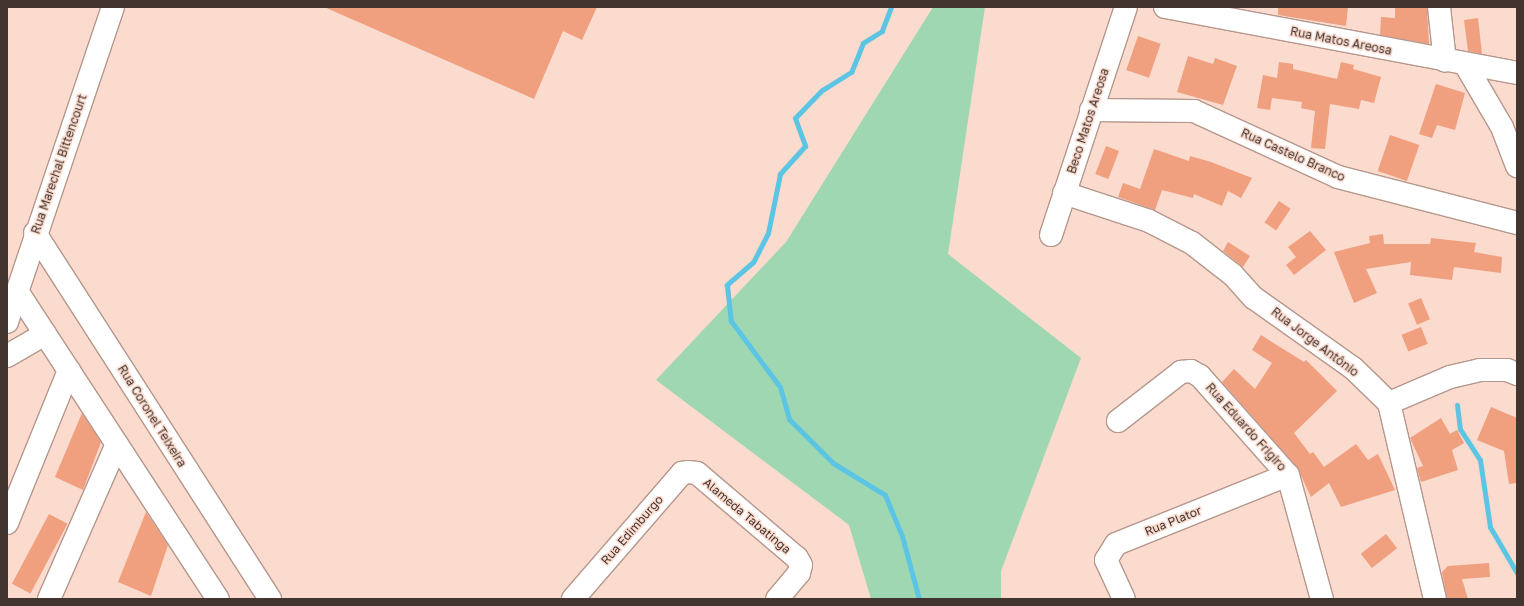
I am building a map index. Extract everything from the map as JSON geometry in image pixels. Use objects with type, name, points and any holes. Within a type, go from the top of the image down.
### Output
[{"type":"street","name":"Rua Marechal Bittencourt","points":[[7,321],[35,233],[113,7]]},
{"type":"street","name":"Beco Matos Areosa","points":[[1051,235],[1126,7]]},
{"type":"street","name":"Rua Matos Areosa","points":[[1165,7],[1455,63],[1517,73]]},
{"type":"street","points":[[1439,7],[1455,63],[1502,127],[1517,166]]},
{"type":"street","name":"Rua Castelo Branco","points":[[1091,110],[1194,111],[1338,177],[1517,223]]},
{"type":"street","name":"Rua Jorge Antônio","points":[[1064,193],[1148,221],[1192,243],[1233,275],[1254,298],[1353,368],[1389,403]]},
{"type":"street","name":"Rua Coronel Teixeira","points":[[35,233],[270,599]]},
{"type":"street","points":[[17,291],[218,599]]},
{"type":"street","points":[[7,356],[45,334]]},
{"type":"street","points":[[7,524],[69,370]]},
{"type":"street","points":[[1435,599],[1389,403],[1450,377],[1480,370],[1507,370],[1517,374]]},
{"type":"street","name":"Rua Eduardo Frigiro","points":[[1118,421],[1181,372],[1191,371],[1200,376],[1288,475],[1320,598]]},
{"type":"street","points":[[49,599],[117,444]]},
{"type":"street","name":"Rua Edimburgo","points":[[573,599],[682,473],[697,473]]},
{"type":"street","name":"Alameda Tabatinga","points":[[697,473],[797,558],[801,565],[799,573],[777,599]]},
{"type":"street","name":"Rua Plator","points":[[1124,599],[1106,560],[1116,544],[1288,475]]},
{"type":"green space","points":[[933,7],[985,7],[948,254],[1081,358],[1001,571],[1001,599],[871,599],[849,525],[656,380],[786,242]]},
{"type":"building","points":[[324,7],[597,7],[582,40],[563,31],[534,99]]},
{"type":"building","points":[[1278,7],[1348,7],[1346,26],[1278,15]]},
{"type":"building","points":[[1395,7],[1427,7],[1429,44],[1380,35],[1381,17],[1395,18]]},
{"type":"building","points":[[1478,18],[1482,54],[1468,51],[1464,20]]},
{"type":"building","points":[[1138,36],[1161,44],[1149,78],[1126,70]]},
{"type":"building","points":[[1188,56],[1213,64],[1215,58],[1237,66],[1223,105],[1177,92]]},
{"type":"building","points":[[1279,62],[1293,64],[1293,69],[1337,79],[1341,62],[1354,65],[1353,69],[1381,77],[1374,103],[1361,100],[1359,109],[1330,104],[1325,149],[1311,148],[1315,111],[1301,108],[1302,102],[1272,98],[1270,110],[1257,108],[1263,75],[1277,78]]},
{"type":"building","points":[[1436,84],[1465,93],[1455,130],[1437,125],[1432,138],[1419,134]]},
{"type":"building","points":[[1390,135],[1419,145],[1407,181],[1378,171]]},
{"type":"building","points":[[1106,146],[1119,151],[1108,179],[1095,174]]},
{"type":"building","points":[[1154,149],[1189,161],[1190,156],[1211,162],[1252,178],[1241,198],[1228,191],[1222,206],[1194,194],[1193,198],[1162,190],[1155,210],[1118,197],[1123,183],[1140,189]]},
{"type":"building","points":[[1279,201],[1291,209],[1276,230],[1264,223]]},
{"type":"building","points":[[1310,231],[1326,250],[1294,275],[1286,265],[1296,257],[1288,247]]},
{"type":"building","points":[[1383,234],[1384,244],[1430,244],[1431,238],[1476,243],[1474,252],[1502,257],[1501,273],[1454,267],[1452,280],[1410,275],[1411,262],[1366,269],[1377,293],[1354,303],[1334,252],[1370,243],[1369,236]]},
{"type":"building","points":[[1228,242],[1250,256],[1243,267],[1223,251]]},
{"type":"building","points":[[1421,298],[1430,319],[1417,325],[1408,303]]},
{"type":"building","points":[[1421,327],[1428,344],[1408,352],[1402,335]]},
{"type":"building","points":[[1261,335],[1304,362],[1306,360],[1337,391],[1294,433],[1310,454],[1313,452],[1324,467],[1356,444],[1368,460],[1378,454],[1395,490],[1341,507],[1329,483],[1311,497],[1297,467],[1222,382],[1234,369],[1255,389],[1272,363],[1252,350]]},
{"type":"building","points":[[1491,407],[1517,418],[1517,483],[1509,484],[1504,451],[1477,440]]},
{"type":"building","points":[[82,413],[101,442],[83,490],[55,477]]},
{"type":"building","points":[[1441,418],[1450,434],[1457,430],[1464,443],[1452,450],[1458,470],[1421,482],[1417,468],[1423,466],[1410,438]]},
{"type":"building","points":[[146,512],[168,545],[151,596],[118,582]]},
{"type":"building","points":[[49,514],[68,524],[30,594],[12,584]]},
{"type":"building","points":[[1386,534],[1397,548],[1372,568],[1361,554]]},
{"type":"building","points":[[1489,563],[1490,577],[1462,579],[1468,599],[1447,599],[1442,572],[1448,566]]},
{"type":"waterway","points":[[891,7],[882,31],[863,43],[851,72],[822,90],[795,118],[805,146],[780,174],[768,233],[753,262],[727,285],[731,321],[780,387],[789,419],[833,463],[885,495],[902,536],[919,599]]},
{"type":"waterway","points":[[1457,405],[1460,429],[1480,460],[1490,527],[1517,573]]}]
